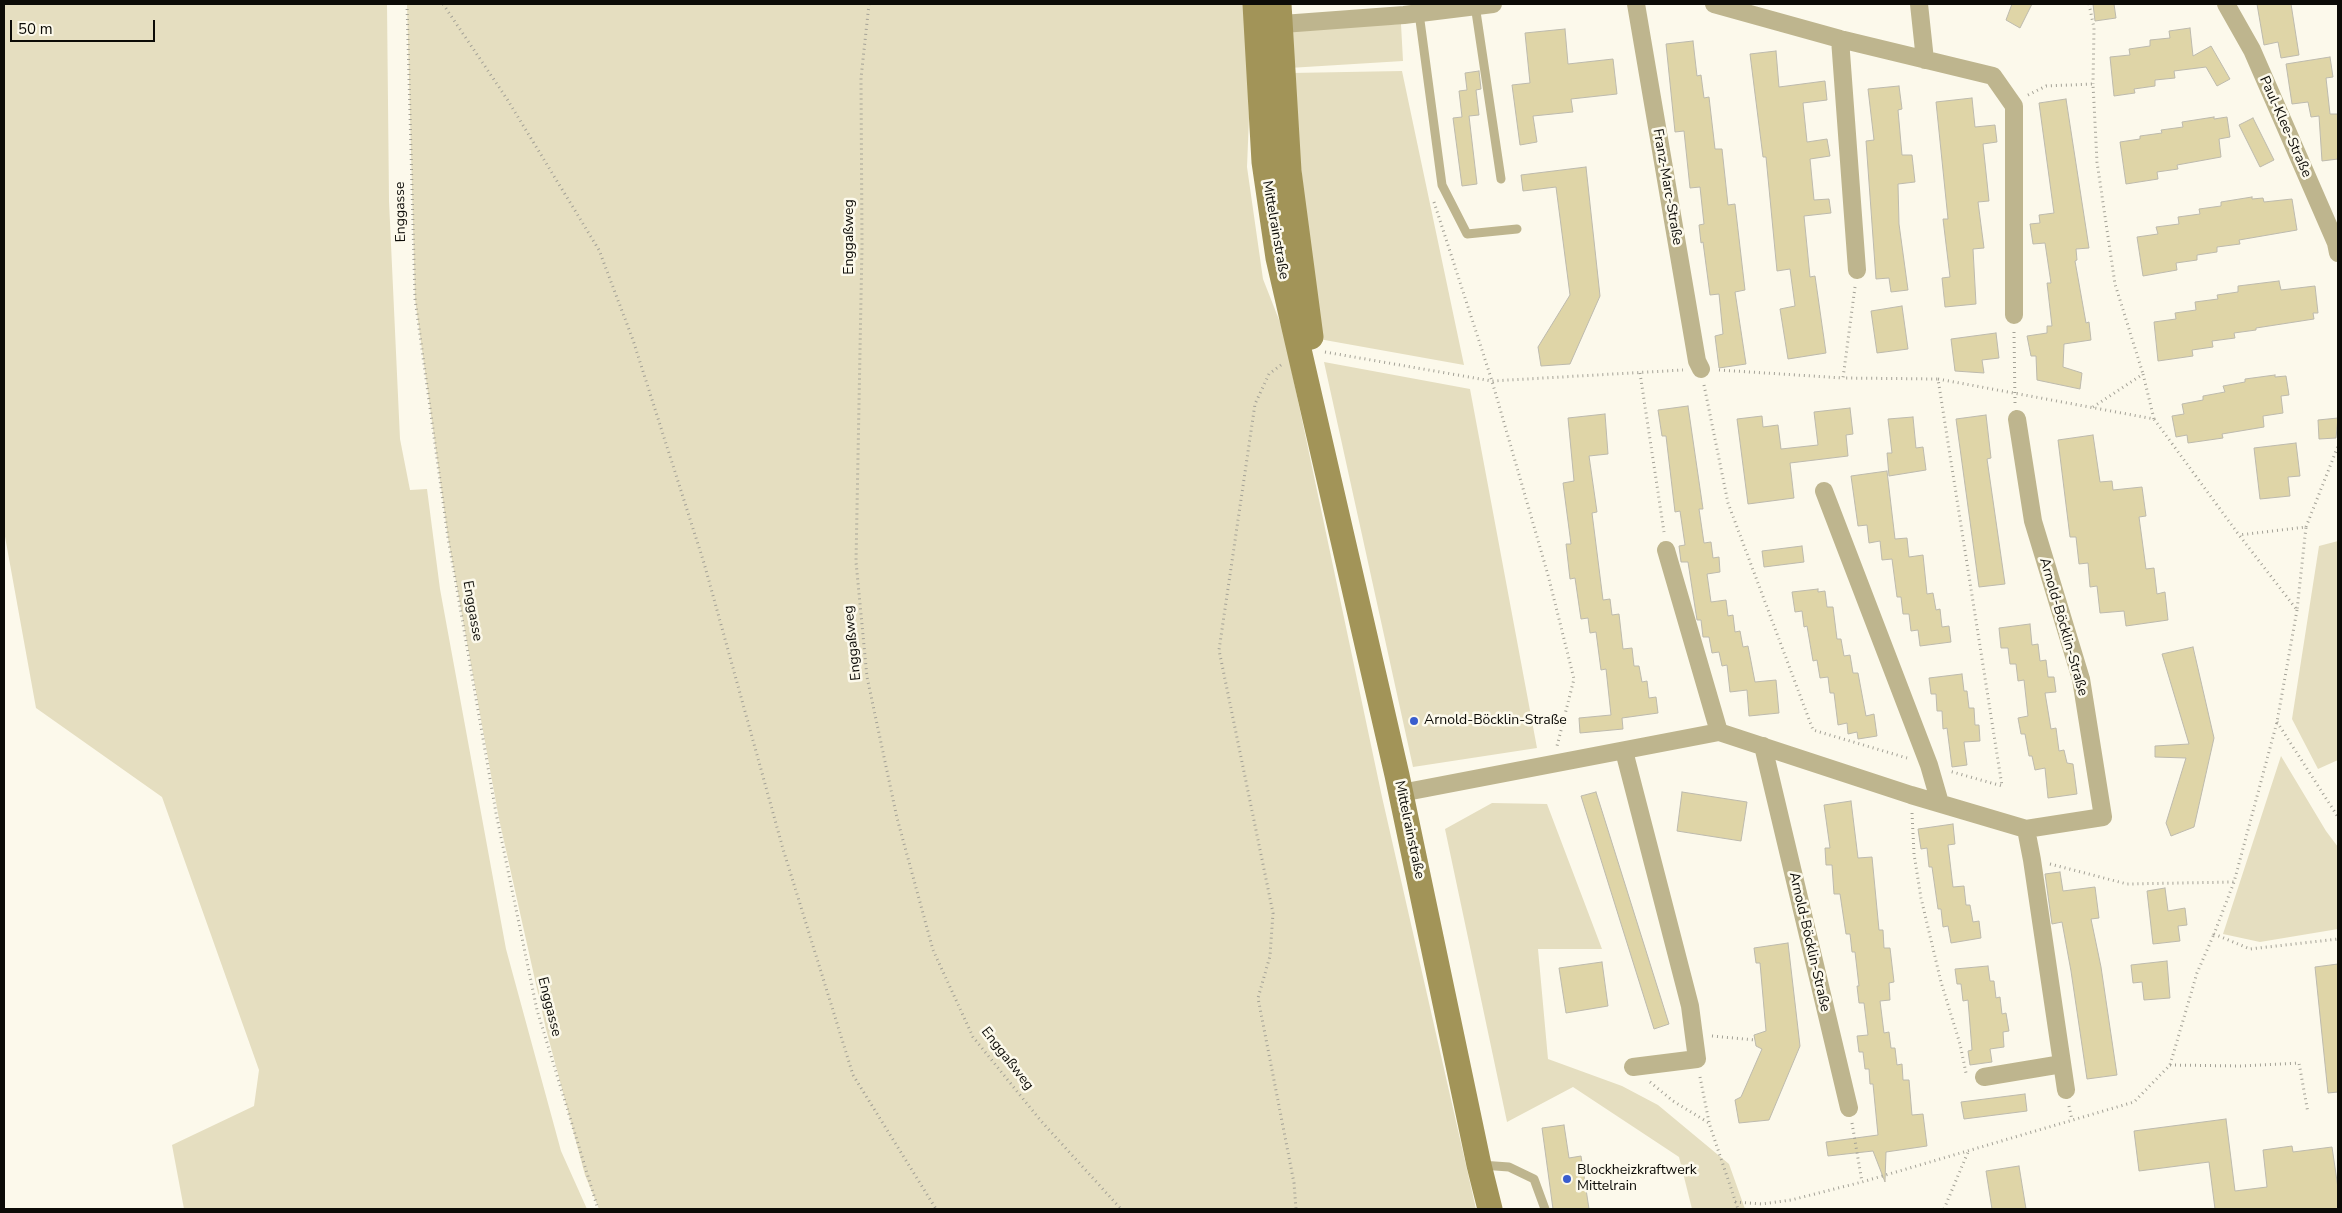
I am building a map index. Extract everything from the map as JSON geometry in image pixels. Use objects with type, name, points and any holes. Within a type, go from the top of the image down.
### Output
[{"type":"street","points":[[1256,16],[1280,14],[1419,13],[1493,4]]},
{"type":"street","name":"Franz-Marc-Straße","points":[[1636,4],[1697,361],[1701,369]]},
{"type":"street","points":[[1919,4],[1925,60]]},
{"type":"street","name":"Paul-Klee-Straße","points":[[2226,4],[2252,50],[2336,243],[2338,253]]},
{"type":"street","points":[[1722,5],[1840,39],[1993,76],[2014,106],[2014,315]]},
{"type":"street","name":"Mittelrainstraße","points":[[1280,14],[1289,171],[1306,350],[1324,452],[1401,793],[1479,1165],[1490,1209]]},
{"type":"street","name":"Mittelrainstraße","points":[[1256,16],[1264,162],[1278,258],[1306,350]]},
{"type":"street","points":[[1840,39],[1858,270]]},
{"type":"street","name":"Arnold-Böcklin-Straße","points":[[1401,793],[1719,732],[1911,795],[2026,830],[2103,817],[2081,679],[2033,521],[2017,419]]},
{"type":"street","points":[[1824,491],[1929,765],[1940,803]]},
{"type":"street","points":[[1666,550],[1719,732]]},
{"type":"street","name":"Arnold-Böcklin-Straße","points":[[1763,746],[1849,1108]]},
{"type":"street","points":[[1624,751],[1690,1006],[1697,1060],[1633,1067]]},
{"type":"street","points":[[2026,830],[2066,1090]]},
{"type":"street","points":[[1976,1079],[2062,1064]]},
{"type":"lane","points":[[1475,5],[1501,179]]},
{"type":"lane","points":[[1419,13],[1442,184],[1467,234],[1517,229]]},
{"type":"lane","points":[[1479,1165],[1509,1167],[1534,1180],[1545,1209]]},
{"type":"path","name":"Enggasse","points":[[407,4],[415,299],[448,538],[496,813],[536,1010],[598,1209]]},
{"type":"path","points":[[443,4],[507,99],[600,250],[634,340],[704,563],[784,849],[853,1075],[936,1209]]},
{"type":"path","name":"Enggaßweg","points":[[869,4],[861,78],[862,246],[856,562],[867,677],[897,818],[933,950],[973,1037],[1041,1121],[1121,1209]]},
{"type":"path","points":[[2089,4],[2094,28],[2092,84],[2097,162],[2114,284],[2143,374],[2154,419],[2297,610]]},
{"type":"path","points":[[2014,106],[2023,98],[2046,86],[2092,84]]},
{"type":"path","points":[[1433,201],[1492,382],[1548,575],[1574,679],[1556,751]]},
{"type":"path","points":[[1843,378],[1858,270]]},
{"type":"path","points":[[2014,315],[2014,392],[2017,419]]},
{"type":"path","points":[[1296,1209],[1294,1183],[1258,998],[1270,956],[1273,913],[1219,650],[1255,404],[1269,374],[1306,350],[1492,382],[1701,369],[1843,378],[1938,380],[2014,392],[2154,419]]},
{"type":"path","points":[[1701,369],[1728,503],[1813,730],[2002,786],[1938,380]]},
{"type":"path","points":[[1640,373],[1666,550]]},
{"type":"path","points":[[2094,407],[2143,374]]},
{"type":"path","points":[[1735,1202],[1772,1203],[1862,1182],[2134,1102],[2170,1065],[2197,973],[2234,882],[2276,722],[2297,610],[2306,527],[2338,446]]},
{"type":"path","points":[[2239,535],[2306,527]]},
{"type":"path","points":[[2276,722],[2338,817]]},
{"type":"path","points":[[1911,795],[1914,854],[1921,898],[1941,982],[1960,1044],[1976,1079]]},
{"type":"path","points":[[2032,860],[2127,884],[2234,882]]},
{"type":"path","points":[[2214,934],[2250,949],[2338,939]]},
{"type":"path","points":[[1694,1034],[1754,1040]]},
{"type":"path","points":[[1697,1060],[1710,1123],[1738,1209]]},
{"type":"path","points":[[2170,1065],[2240,1066],[2299,1063],[2308,1113]]},
{"type":"path","points":[[1633,1067],[1673,1101],[1710,1123]]},
{"type":"path","points":[[1849,1108],[1862,1182]]},
{"type":"path","points":[[1944,1209],[1968,1151]]},
{"type":"shaded area","points":[[4,4],[387,4],[389,201],[400,439],[410,490],[427,489],[440,589],[506,949],[561,1151],[587,1209],[184,1209],[172,1145],[254,1106],[259,1070],[162,797],[36,708],[4,531]]},
{"type":"shaded area","points":[[407,4],[1245,4],[1249,118],[1247,167],[1263,279],[1283,330],[1382,797],[1476,1209],[599,1209],[585,1175],[546,1029],[499,819],[448,538],[415,299]]},
{"type":"shaded area","points":[[1401,24],[1403,61],[1289,68],[1288,30]]},
{"type":"shaded area","points":[[1402,71],[1464,365],[1319,339],[1291,73]]},
{"type":"shaded area","points":[[1324,362],[1470,389],[1537,748],[1413,767]]},
{"type":"shaded area","points":[[2338,541],[2338,760],[2318,769],[2292,719],[2319,546]]},
{"type":"shaded area","points":[[2281,756],[2326,831],[2338,847],[2338,929],[2260,942],[2223,934]]},
{"type":"shaded area","points":[[1492,803],[1547,804],[1602,949],[1538,949],[1548,1059],[1622,1086],[1658,1105],[1729,1164],[1745,1209],[1692,1209],[1679,1157],[1573,1087],[1507,1122],[1445,829]]},
{"type":"building","points":[[2012,4],[2032,4],[2020,28],[2006,20]]},
{"type":"building","points":[[2093,4],[2114,4],[2116,18],[2095,21]]},
{"type":"building","points":[[2257,4],[2291,4],[2299,55],[2281,58],[2278,42],[2264,45]]},
{"type":"building","points":[[2190,28],[2193,56],[2211,46],[2230,79],[2217,86],[2206,67],[2174,71],[2175,78],[2155,80],[2155,86],[2134,89],[2135,93],[2114,96],[2110,57],[2130,55],[2129,49],[2150,46],[2150,40],[2170,38],[2169,31]]},
{"type":"building","points":[[1565,29],[1568,64],[1613,59],[1617,94],[1571,99],[1573,112],[1533,116],[1537,142],[1520,145],[1512,85],[1530,83],[1525,33]]},
{"type":"building","points":[[1693,41],[1697,76],[1701,75],[1704,98],[1709,97],[1715,149],[1722,149],[1728,205],[1735,204],[1745,290],[1735,292],[1746,364],[1719,368],[1715,336],[1723,334],[1719,294],[1710,295],[1699,225],[1704,224],[1700,187],[1690,188],[1684,131],[1675,132],[1666,44]]},
{"type":"building","points":[[1776,51],[1779,87],[1825,81],[1827,100],[1803,103],[1807,142],[1827,139],[1830,156],[1810,159],[1814,200],[1829,199],[1831,213],[1804,216],[1810,277],[1815,276],[1826,353],[1788,359],[1780,309],[1795,306],[1790,269],[1777,271],[1766,157],[1763,157],[1750,54]]},
{"type":"building","points":[[2330,57],[2333,77],[2326,78],[2330,114],[2338,114],[2338,159],[2322,161],[2319,116],[2311,117],[2308,102],[2292,104],[2286,64]]},
{"type":"building","points":[[1479,71],[1481,89],[1476,90],[1479,115],[1469,116],[1477,184],[1462,186],[1453,118],[1462,117],[1459,91],[1467,90],[1465,73]]},
{"type":"building","points":[[1899,86],[1902,109],[1898,110],[1902,155],[1912,155],[1915,182],[1898,184],[1899,224],[1908,290],[1891,292],[1889,278],[1876,279],[1866,141],[1874,140],[1868,89]]},
{"type":"building","points":[[1972,98],[1975,127],[1995,125],[1997,142],[1983,144],[1989,201],[1978,202],[1984,248],[1973,249],[1976,304],[1945,307],[1942,278],[1950,277],[1943,219],[1948,219],[1936,102]]},
{"type":"building","points":[[2066,99],[2089,248],[2076,249],[2077,260],[2075,261],[2086,323],[2089,322],[2091,340],[2064,344],[2063,367],[2082,373],[2080,389],[2037,380],[2036,356],[2031,356],[2027,336],[2047,333],[2047,326],[2052,326],[2047,283],[2051,283],[2045,243],[2033,244],[2030,224],[2040,223],[2039,215],[2054,213],[2039,103]]},
{"type":"building","points":[[2214,117],[2214,119],[2227,117],[2230,137],[2219,139],[2221,157],[2177,165],[2178,169],[2157,172],[2158,179],[2126,184],[2120,142],[2140,139],[2140,136],[2162,133],[2161,130],[2183,127],[2182,122]]},
{"type":"building","points":[[2253,118],[2274,160],[2260,167],[2239,125]]},
{"type":"building","points":[[1586,167],[1600,296],[1570,364],[1541,366],[1538,347],[1570,295],[1556,187],[1523,191],[1521,175]]},
{"type":"building","points":[[2252,197],[2252,199],[2263,198],[2264,202],[2292,199],[2297,230],[2239,240],[2240,244],[2217,247],[2217,252],[2197,255],[2197,260],[2176,263],[2177,270],[2143,276],[2137,237],[2158,234],[2156,227],[2179,224],[2178,217],[2200,214],[2199,209],[2221,206],[2221,202]]},
{"type":"building","points":[[2279,281],[2281,290],[2315,286],[2318,313],[2313,313],[2314,319],[2234,333],[2235,338],[2212,341],[2213,347],[2192,350],[2193,356],[2158,361],[2154,322],[2176,319],[2175,313],[2196,310],[2195,302],[2218,299],[2217,295],[2238,292],[2238,286]]},
{"type":"building","points":[[1902,306],[1908,349],[1877,353],[1871,311]]},
{"type":"building","points":[[1996,333],[1999,358],[1982,360],[1984,373],[1955,371],[1951,339]]},
{"type":"building","points":[[2275,375],[2275,377],[2286,376],[2289,395],[2281,396],[2283,413],[2263,416],[2264,427],[2222,434],[2223,438],[2188,443],[2187,435],[2176,437],[2172,416],[2184,414],[2182,404],[2203,400],[2203,396],[2225,392],[2223,386],[2245,382],[2245,379]]},
{"type":"building","points":[[1688,406],[1703,509],[1699,509],[1704,543],[1711,542],[1713,558],[1719,557],[1720,572],[1707,574],[1711,602],[1726,600],[1728,616],[1733,615],[1735,632],[1740,631],[1743,647],[1748,646],[1755,682],[1776,680],[1779,713],[1749,716],[1747,690],[1730,692],[1727,665],[1722,666],[1719,652],[1712,653],[1709,637],[1703,637],[1701,620],[1697,620],[1688,562],[1681,562],[1679,546],[1685,545],[1680,511],[1675,512],[1666,436],[1662,436],[1658,410]]},
{"type":"building","points":[[1850,408],[1853,434],[1846,435],[1848,456],[1790,463],[1794,498],[1748,504],[1737,419],[1762,416],[1763,427],[1778,425],[1781,449],[1818,445],[1814,412]]},
{"type":"building","points":[[1605,414],[1608,454],[1589,456],[1597,512],[1592,513],[1603,600],[1610,599],[1612,615],[1619,614],[1623,649],[1632,648],[1634,666],[1639,666],[1642,682],[1647,681],[1649,698],[1656,697],[1658,713],[1622,718],[1623,729],[1580,733],[1579,718],[1611,715],[1606,669],[1601,670],[1596,632],[1590,633],[1588,618],[1581,619],[1575,578],[1570,579],[1566,544],[1571,544],[1563,483],[1574,481],[1568,418]]},
{"type":"building","points":[[1986,415],[1991,458],[1987,459],[2005,584],[1979,587],[1956,419]]},
{"type":"building","points":[[1913,417],[1916,448],[1923,447],[1926,470],[1889,476],[1887,453],[1892,453],[1888,419]]},
{"type":"building","points":[[2338,418],[2336,438],[2319,439],[2318,420]]},
{"type":"building","points":[[2093,435],[2100,482],[2112,481],[2113,490],[2142,487],[2146,516],[2139,517],[2146,569],[2154,568],[2157,594],[2165,592],[2168,620],[2126,626],[2124,611],[2100,613],[2097,586],[2090,587],[2088,563],[2079,564],[2076,537],[2070,537],[2058,440]]},
{"type":"building","points":[[2296,443],[2300,476],[2288,477],[2290,496],[2260,499],[2254,448]]},
{"type":"building","points":[[1887,471],[1895,539],[1907,538],[1909,557],[1923,555],[1927,594],[1933,593],[1936,610],[1940,609],[1942,627],[1949,626],[1951,642],[1920,646],[1918,630],[1911,631],[1909,614],[1903,614],[1901,597],[1897,597],[1892,559],[1882,560],[1880,541],[1869,543],[1867,525],[1858,526],[1851,476]]},
{"type":"building","points":[[1802,546],[1804,562],[1764,567],[1762,551]]},
{"type":"building","points":[[1818,589],[1818,592],[1825,591],[1827,607],[1833,607],[1837,639],[1841,639],[1844,656],[1850,655],[1853,673],[1858,673],[1866,716],[1874,714],[1877,736],[1858,739],[1857,732],[1848,734],[1847,723],[1838,725],[1834,693],[1830,693],[1828,677],[1820,678],[1817,660],[1813,661],[1807,626],[1804,627],[1802,611],[1795,612],[1792,592]]},
{"type":"building","points":[[2030,624],[2032,645],[2038,644],[2040,661],[2046,660],[2048,677],[2054,677],[2056,692],[2045,693],[2051,729],[2056,728],[2059,751],[2064,750],[2067,763],[2073,764],[2077,794],[2048,798],[2045,768],[2035,770],[2032,756],[2029,756],[2025,734],[2021,734],[2018,718],[2028,716],[2024,680],[2018,681],[2016,664],[2010,664],[2008,648],[2001,648],[1999,628]]},
{"type":"building","points":[[2193,647],[2214,738],[2194,827],[2171,836],[2166,823],[2186,758],[2155,757],[2155,746],[2189,744],[2162,654]]},
{"type":"building","points":[[1962,674],[1969,708],[1974,708],[1975,725],[1979,725],[1980,741],[1964,742],[1967,765],[1952,767],[1947,728],[1943,729],[1942,711],[1937,711],[1936,694],[1931,694],[1929,678]]},
{"type":"building","points":[[1596,792],[1669,1024],[1654,1029],[1581,796]]},
{"type":"building","points":[[1682,792],[1747,802],[1741,841],[1677,831]]},
{"type":"building","points":[[1851,801],[1858,858],[1872,857],[1879,930],[1883,930],[1884,948],[1890,948],[1894,982],[1889,983],[1890,1000],[1880,1001],[1884,1033],[1889,1032],[1891,1048],[1895,1048],[1897,1065],[1902,1064],[1903,1080],[1909,1080],[1912,1115],[1923,1114],[1927,1146],[1886,1152],[1885,1182],[1873,1151],[1828,1156],[1826,1142],[1878,1135],[1873,1084],[1870,1084],[1869,1069],[1865,1069],[1863,1052],[1859,1052],[1857,1036],[1868,1035],[1864,1003],[1859,1003],[1855,952],[1852,952],[1850,934],[1846,934],[1840,894],[1834,894],[1832,865],[1826,865],[1825,848],[1830,848],[1824,805]]},
{"type":"building","points":[[1953,824],[1955,844],[1948,845],[1953,887],[1964,886],[1966,905],[1970,905],[1973,922],[1979,921],[1981,938],[1951,943],[1948,926],[1943,927],[1941,909],[1938,909],[1932,867],[1929,867],[1927,848],[1921,849],[1918,829]]},
{"type":"building","points":[[2060,872],[2063,891],[2095,887],[2099,918],[2091,919],[2101,967],[2117,1075],[2087,1079],[2062,922],[2052,924],[2045,874]]},
{"type":"building","points":[[2165,888],[2168,911],[2185,908],[2187,925],[2178,926],[2180,941],[2153,944],[2147,891]]},
{"type":"building","points":[[1788,943],[1800,1046],[1769,1120],[1739,1123],[1735,1100],[1741,1097],[1762,1049],[1756,1046],[1754,1035],[1766,1031],[1760,963],[1756,963],[1754,948]]},
{"type":"building","points":[[2167,961],[2170,998],[2144,1000],[2142,982],[2133,983],[2131,965]]},
{"type":"building","points":[[1602,962],[1608,1006],[1566,1013],[1559,968]]},
{"type":"building","points":[[2338,964],[2338,1092],[2328,1093],[2315,967]]},
{"type":"building","points":[[1988,966],[1990,981],[1994,981],[1996,998],[2000,997],[2002,1014],[2006,1013],[2009,1031],[2003,1032],[2004,1047],[1990,1049],[1992,1062],[1970,1065],[1968,1051],[1972,1050],[1968,1000],[1963,1001],[1961,984],[1957,984],[1955,969]]},
{"type":"building","points":[[2025,1094],[2027,1111],[1964,1119],[1961,1102]]},
{"type":"building","points":[[2226,1119],[2235,1191],[2267,1187],[2263,1150],[2292,1146],[2293,1152],[2332,1147],[2338,1188],[2338,1209],[2215,1209],[2209,1162],[2139,1171],[2134,1131]]},
{"type":"building","name":"Blockheizkraftwerk Mittelrain","points":[[1564,1125],[1569,1158],[1581,1156],[1589,1209],[1553,1209],[1542,1128]]},
{"type":"building","points":[[2019,1166],[2026,1209],[1992,1209],[1986,1171]]},
{"type":"place","name":"Arnold-Böcklin-Straße","points":[[1414,721]]},
{"type":"place","name":"Blockheizkraftwerk Mittelrain","points":[[1567,1179]]}]
